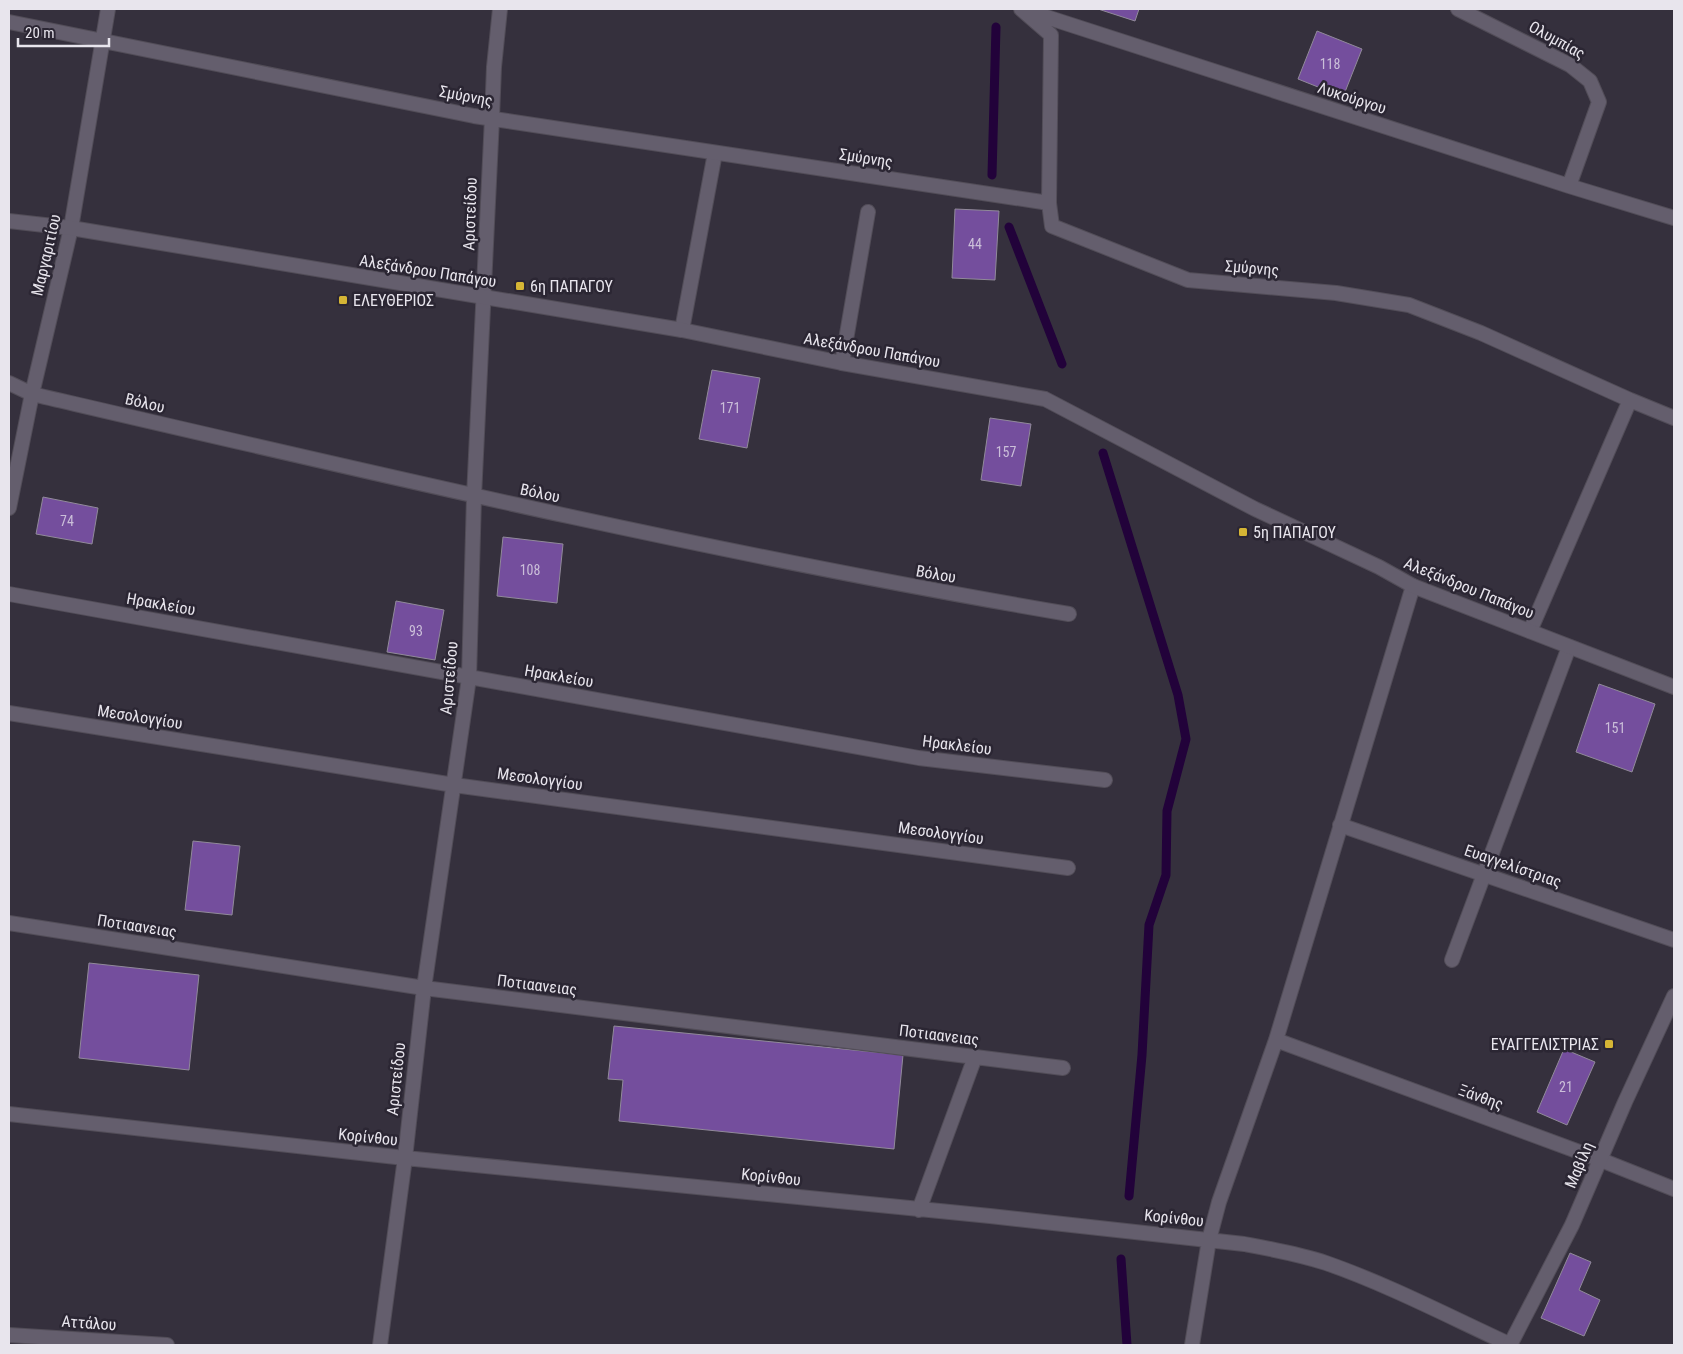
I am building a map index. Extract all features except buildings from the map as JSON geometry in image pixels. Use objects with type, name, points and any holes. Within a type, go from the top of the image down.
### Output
[{"type":"street","name":"Μαργαριτίου","points":[[9,508],[32,394],[71,228],[108,9]]},
{"type":"street","name":"Αριστείδου","points":[[380,1345],[405,1158],[424,988],[469,678],[474,497],[494,67],[500,9]]},
{"type":"street","name":"Λυκούργου","points":[[1021,9],[1569,186],[1674,218]]},
{"type":"street","points":[[1021,9],[1050,35],[1049,203]]},
{"type":"street","name":"Ολυμπίας","points":[[1458,9],[1570,65],[1590,82],[1599,102],[1569,186]]},
{"type":"street","name":"Σμύρνης","points":[[9,22],[492,118],[1049,203],[1052,226],[1188,280],[1336,293],[1408,305],[1481,333],[1674,418]]},
{"type":"street","points":[[682,330],[715,153]]},
{"type":"street","points":[[842,363],[868,212]]},
{"type":"street","name":"Αλεξάνδρου Παπάγου","points":[[9,221],[71,228],[682,330],[842,363],[1045,399],[1256,509],[1379,567],[1413,586],[1674,687]]},
{"type":"street","name":"Βόλου","points":[[9,383],[32,394],[474,497],[924,590],[1069,614]]},
{"type":"street","points":[[1530,631],[1630,400]]},
{"type":"street","points":[[1192,1345],[1209,1240],[1219,1202],[1276,1040],[1413,586]]},
{"type":"street","name":"Ηρακλείου","points":[[9,594],[919,758],[1105,780]]},
{"type":"street","points":[[1452,960],[1568,647]]},
{"type":"street","name":"Μεσολογγίου","points":[[9,713],[454,785],[1068,868]]},
{"type":"street","name":"Ευαγγελίστριας","points":[[1340,825],[1674,940]]},
{"type":"street","name":"Ποτιαανειας","points":[[9,923],[424,988],[1063,1068]]},
{"type":"street","name":"Μαβίλη","points":[[1510,1345],[1572,1225],[1625,1102],[1674,996]]},
{"type":"street","name":"Ξάνθης","points":[[1276,1040],[1601,1160],[1674,1189]]},
{"type":"street","points":[[920,1210],[975,1057]]},
{"type":"street","name":"Κορίνθου","points":[[9,1114],[405,1158],[1209,1240],[1271,1249],[1324,1262],[1362,1276],[1510,1345]]},
{"type":"street","name":"Αττάλου","points":[[9,1335],[167,1345]]},
{"type":"waterway","points":[[992,175],[996,27]]},
{"type":"waterway","points":[[1009,227],[1062,364]]},
{"type":"waterway","points":[[1103,453],[1178,695],[1186,739],[1167,811],[1166,875],[1149,925],[1142,1055],[1129,1196]]},
{"type":"waterway","points":[[1121,1259],[1127,1345]]},
{"type":"place","name":"6η ΠΑΠΑΓΟΥ","points":[[520,286]]},
{"type":"place","name":"ΕΛΕΥΘΕΡΙΟΣ","points":[[343,300]]},
{"type":"place","name":"5η ΠΑΠΑΓΟΥ","points":[[1243,532]]},
{"type":"place","name":"ΕΥΑΓΓΕΛΙΣΤΡΙΑΣ","points":[[1609,1044]]}]
